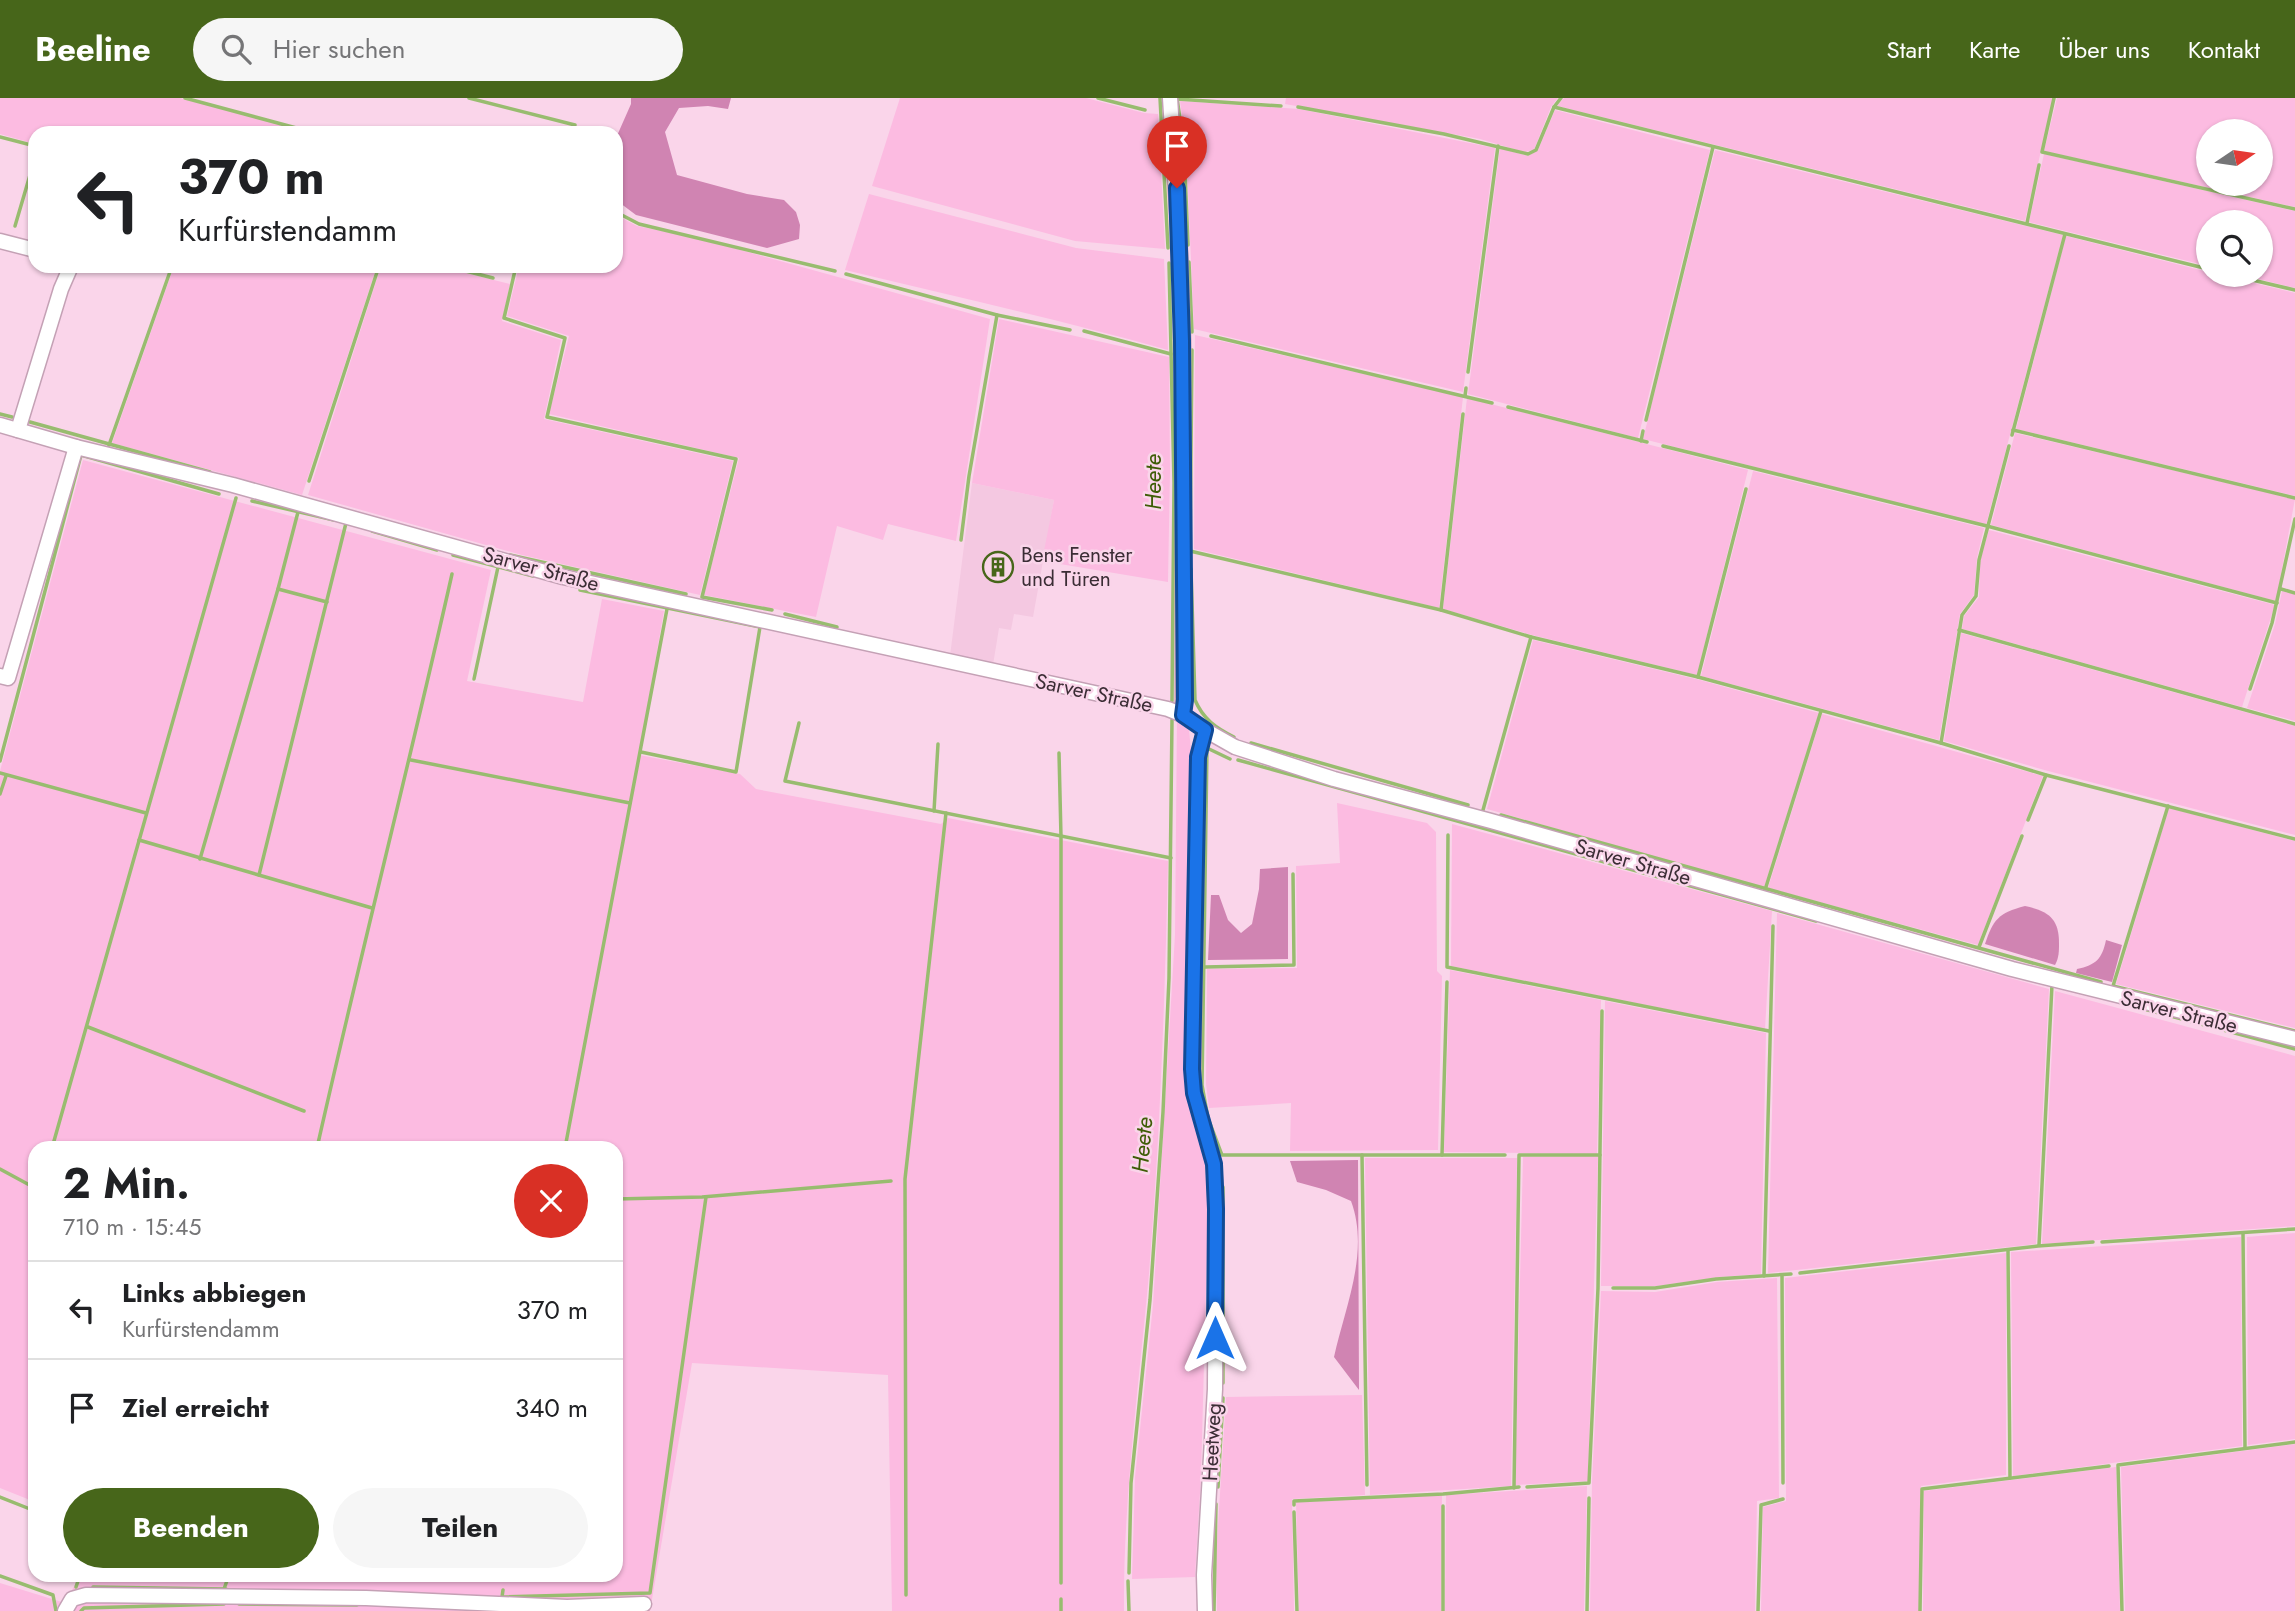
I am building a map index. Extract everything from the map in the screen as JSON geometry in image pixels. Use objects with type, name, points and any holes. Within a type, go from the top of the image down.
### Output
[{"type":"street","points":[[1170,98],[1180,242],[1182,328],[1183,715]]},
{"type":"street","points":[[0,241],[28,248]]},
{"type":"street","points":[[18,430],[68,273]]},
{"type":"street","name":"Sarver Straße","points":[[0,425],[76,447],[241,487],[563,577],[1168,709],[1183,715],[1235,747],[1334,779],[2000,965],[2295,1039]]},
{"type":"street","points":[[0,676],[8,678],[76,447]]},
{"type":"street","name":"Heetweg","points":[[1205,730],[1198,757],[1192,1069],[1194,1093],[1214,1164],[1216,1209],[1214,1389],[1204,1575],[1205,1611]]},
{"type":"street","points":[[65,1611],[72,1599],[86,1595],[366,1598],[567,1607],[644,1604]]},
{"type":"shaded area","points":[[0,98],[180,98],[286,126],[28,126],[28,142],[0,134]]},
{"type":"shaded area","points":[[631,98],[731,98],[728,109],[708,106],[679,108],[665,132],[677,175],[747,194],[784,200],[796,212],[800,225],[799,239],[767,248],[636,215],[623,205],[621,126]]},
{"type":"shaded area","points":[[900,98],[1086,98],[1158,114],[1165,249],[1075,241],[872,186]]},
{"type":"shaded area","points":[[1286,98],[1558,98],[1551,107],[1534,150],[1524,152],[1480,139],[1285,104]]},
{"type":"shaded area","points":[[1564,98],[2053,98],[2025,221],[1557,106]]},
{"type":"shaded area","points":[[2057,98],[2295,98],[2295,207],[2246,196],[2273,196],[2273,119],[2196,119],[2196,185],[2044,151]]},
{"type":"shaded area","points":[[1180,101],[1299,109],[1495,148],[1463,392],[1194,329],[1186,145]]},
{"type":"shaded area","points":[[1555,110],[1710,150],[1638,438],[1468,394],[1500,148],[1528,156],[1538,150]]},
{"type":"shaded area","points":[[1715,150],[2063,235],[1986,525],[1643,439]]},
{"type":"shaded area","points":[[2044,154],[2196,189],[2196,196],[2229,196],[2295,211],[2295,288],[2273,283],[2273,210],[2196,210],[2196,263],[2029,222]]},
{"type":"shaded area","points":[[869,194],[1076,248],[1164,259],[1168,350],[845,270]]},
{"type":"shaded area","points":[[623,219],[637,226],[697,238],[990,319],[956,541],[888,524],[883,540],[837,526],[816,617],[704,595],[739,458],[549,414],[569,336],[507,316],[517,273],[623,273]]},
{"type":"shaded area","points":[[2066,236],[2196,269],[2196,287],[2270,287],[2295,293],[2295,496],[2016,429]]},
{"type":"shaded area","points":[[172,273],[375,273],[302,495],[112,443]]},
{"type":"shaded area","points":[[379,273],[465,273],[510,284],[502,321],[561,340],[544,419],[733,461],[700,595],[522,555],[308,495]]},
{"type":"shaded area","points":[[999,319],[1169,357],[1168,582],[1042,561],[1054,500],[972,483]]},
{"type":"shaded area","points":[[1195,335],[1463,397],[1439,608],[1194,549]]},
{"type":"shaded area","points":[[1467,398],[1748,470],[1697,675],[1532,635],[1443,609]]},
{"type":"shaded area","points":[[2015,433],[2295,499],[2276,601],[1991,525]]},
{"type":"shaded area","points":[[83,460],[491,570],[467,681],[583,702],[602,599],[664,611],[639,755],[740,774],[756,789],[941,824],[948,818],[1168,861],[1156,1171],[1129,1484],[1124,1611],[892,1611],[888,1375],[692,1363],[650,1611],[0,1611],[0,1583],[65,1603],[76,1582],[623,1582],[623,1141],[28,1141],[28,1499],[0,1488],[0,771]]},
{"type":"shaded area","points":[[1753,471],[1984,528],[1977,558],[1974,595],[1960,614],[1939,740],[1701,676]]},
{"type":"shaded area","points":[[972,483],[1054,500],[1033,617],[1014,614],[1011,630],[999,628],[993,665],[950,656]]},
{"type":"shaded area","points":[[1989,530],[2275,605],[2242,707],[1962,629],[1964,616],[1979,597],[1980,561]]},
{"type":"shaded area","points":[[2282,591],[2295,594],[2295,721],[2247,708],[2275,624]]},
{"type":"shaded area","points":[[1961,633],[2295,726],[2295,835],[1944,741]]},
{"type":"shaded area","points":[[1533,640],[1700,680],[1819,713],[1764,888],[1487,809]]},
{"type":"shaded area","points":[[1822,714],[2043,776],[1978,945],[1768,888]]},
{"type":"shaded area","points":[[1177,717],[1189,730],[1191,750],[1187,1085],[1205,1163],[1208,1214],[1201,1476],[1195,1577],[1132,1579],[1135,1477],[1153,1305],[1175,935]]},
{"type":"shaded area","points":[[1337,803],[1427,823],[1436,832],[1437,971],[1442,976],[1438,1150],[1290,1151],[1291,1103],[1209,1108],[1206,1084],[1207,969],[1297,968],[1296,866],[1340,863]]},
{"type":"shaded area","points":[[2169,808],[2295,841],[2295,1028],[2116,984]]},
{"type":"shaded area","points":[[1452,824],[1772,911],[1765,1029],[1451,966]]},
{"type":"shaded area","points":[[1288,867],[1288,959],[1208,960],[1211,895],[1219,895],[1228,920],[1241,933],[1252,924],[1260,869]]},
{"type":"shaded area","points":[[2025,906],[2046,913],[2057,927],[2059,943],[2055,965],[1985,944],[1998,919]]},
{"type":"shaded area","points":[[1777,913],[2049,989],[2036,1244],[1768,1273]]},
{"type":"shaded area","points":[[2106,940],[2122,945],[2112,982],[2076,973],[2077,969],[2097,960]]},
{"type":"shaded area","points":[[1450,970],[1601,1000],[1597,1154],[1444,1152]]},
{"type":"shaded area","points":[[2055,991],[2295,1056],[2295,1226],[2042,1244]]},
{"type":"shaded area","points":[[1605,1001],[1766,1033],[1761,1274],[1657,1286],[1601,1286]]},
{"type":"shaded area","points":[[1598,1156],[1588,1481],[1515,1485],[1523,1157]]},
{"type":"shaded area","points":[[1365,1158],[1517,1158],[1511,1486],[1370,1495]]},
{"type":"shaded area","points":[[1358,1160],[1359,1390],[1334,1357],[1357,1260],[1356,1220],[1351,1201],[1297,1182],[1290,1161]]},
{"type":"shaded area","points":[[2295,1233],[2295,1439],[2248,1445],[2247,1237]]},
{"type":"shaded area","points":[[2241,1237],[2242,1446],[2013,1476],[2011,1252]]},
{"type":"shaded area","points":[[2006,1253],[2006,1475],[1921,1486],[1919,1611],[1761,1611],[1763,1507],[1786,1501],[1785,1278]]},
{"type":"shaded area","points":[[1777,1278],[1779,1498],[1757,1501],[1755,1611],[1590,1611],[1592,1483],[1601,1291],[1655,1292],[1717,1282]]},
{"type":"shaded area","points":[[1362,1395],[1365,1495],[1292,1499],[1294,1611],[1217,1611],[1216,1558],[1226,1397]]},
{"type":"shaded area","points":[[2295,1444],[2295,1611],[2125,1611],[2121,1467]]},
{"type":"shaded area","points":[[2116,1467],[2120,1611],[1923,1611],[1924,1491]]},
{"type":"shaded area","points":[[1587,1486],[1584,1611],[1445,1611],[1446,1495]]},
{"type":"shaded area","points":[[1442,1495],[1441,1611],[1299,1611],[1296,1502]]},
{"type":"waterway","points":[[185,98],[289,126]]},
{"type":"waterway","points":[[469,98],[575,125]]},
{"type":"waterway","points":[[1098,98],[1145,110]]},
{"type":"waterway","name":"Heete","points":[[1160,98],[1168,248]]},
{"type":"waterway","points":[[1177,98],[1184,147],[1188,245]]},
{"type":"waterway","points":[[1298,107],[1444,134],[1528,154],[1536,150],[1554,107],[1561,98]]},
{"type":"waterway","points":[[2054,98],[2042,152],[2295,209]]},
{"type":"waterway","points":[[1177,99],[1281,106]]},
{"type":"waterway","points":[[1554,107],[2196,266]]},
{"type":"waterway","points":[[0,137],[28,144]]},
{"type":"waterway","points":[[1468,372],[1498,146]]},
{"type":"waterway","points":[[1646,420],[1713,147]]},
{"type":"waterway","points":[[2027,223],[2039,165]]},
{"type":"waterway","points":[[15,226],[28,182]]},
{"type":"waterway","points":[[623,216],[639,224],[835,271]]},
{"type":"waterway","points":[[2012,435],[2065,234]]},
{"type":"waterway","points":[[1189,262],[1192,332]]},
{"type":"waterway","name":"Heete","points":[[1169,263],[1174,483],[1172,701]]},
{"type":"waterway","points":[[109,445],[170,273]]},
{"type":"waterway","points":[[309,481],[377,273]]},
{"type":"waterway","points":[[473,273],[493,278]]},
{"type":"waterway","points":[[514,273],[504,318],[565,338],[547,417],[736,459],[702,597],[772,610]]},
{"type":"waterway","points":[[846,274],[997,315],[1070,330]]},
{"type":"waterway","points":[[2273,285],[2295,290]]},
{"type":"waterway","points":[[961,540],[969,476],[997,315]]},
{"type":"waterway","points":[[1084,331],[1171,354]]},
{"type":"waterway","points":[[1211,336],[1492,403]]},
{"type":"waterway","points":[[1190,556],[1192,350]]},
{"type":"waterway","points":[[1465,396],[1466,388]]},
{"type":"waterway","points":[[1508,407],[1647,442]]},
{"type":"waterway","points":[[0,414],[12,417]]},
{"type":"waterway","points":[[1441,610],[1463,414]]},
{"type":"waterway","points":[[30,422],[210,472]]},
{"type":"waterway","points":[[2013,430],[2295,498]]},
{"type":"waterway","points":[[1641,441],[1643,431]]},
{"type":"waterway","points":[[1663,446],[1987,526],[2277,603]]},
{"type":"waterway","points":[[1941,743],[1962,615],[1976,596],[1979,560],[2009,446]]},
{"type":"waterway","points":[[0,761],[81,455],[219,494]]},
{"type":"waterway","points":[[1698,677],[1746,489]]},
{"type":"waterway","points":[[54,1141],[236,498]]},
{"type":"waterway","points":[[252,501],[334,520]]},
{"type":"waterway","points":[[200,859],[298,512]]},
{"type":"waterway","points":[[2250,689],[2272,623],[2295,519]]},
{"type":"waterway","points":[[259,875],[346,523]]},
{"type":"waterway","points":[[372,531],[437,550]]},
{"type":"waterway","points":[[1190,551],[1441,610],[1531,637],[1698,677],[1941,743],[2046,775],[2295,839]]},
{"type":"waterway","points":[[453,555],[533,576]]},
{"type":"waterway","points":[[510,555],[686,594]]},
{"type":"waterway","points":[[474,679],[498,567]]},
{"type":"waterway","points":[[1191,569],[1195,700],[1211,722],[1234,737]]},
{"type":"waterway","points":[[319,1141],[452,574]]},
{"type":"waterway","points":[[278,589],[327,602]]},
{"type":"waterway","points":[[2281,589],[2295,593]]},
{"type":"waterway","points":[[580,590],[760,627],[736,772],[641,752]]},
{"type":"waterway","points":[[566,1141],[667,609]]},
{"type":"waterway","points":[[785,614],[837,627]]},
{"type":"waterway","points":[[1959,630],[2295,724]]},
{"type":"waterway","points":[[1483,810],[1531,637]]},
{"type":"waterway","points":[[1765,890],[1821,711]]},
{"type":"waterway","name":"Heete","points":[[1129,1573],[1131,1483],[1150,1300],[1163,1112],[1169,978],[1172,720]]},
{"type":"waterway","points":[[799,723],[785,781],[1171,858]]},
{"type":"waterway","points":[[1251,743],[1468,805]]},
{"type":"waterway","points":[[934,811],[938,744]]},
{"type":"waterway","points":[[1230,759],[1207,748],[1202,1085],[1208,1118],[1222,1155],[1505,1155]]},
{"type":"waterway","points":[[1059,753],[1061,1583]]},
{"type":"waterway","points":[[411,760],[630,803]]},
{"type":"waterway","points":[[1238,760],[1816,921]]},
{"type":"waterway","points":[[0,773],[146,813]]},
{"type":"waterway","points":[[2028,820],[2046,775]]},
{"type":"waterway","points":[[0,794],[6,776]]},
{"type":"waterway","points":[[2168,806],[2113,986],[2295,1031]]},
{"type":"waterway","points":[[906,1595],[905,1179],[946,813]]},
{"type":"waterway","points":[[1501,815],[2101,982]]},
{"type":"waterway","points":[[1448,835],[1447,967],[1769,1031]]},
{"type":"waterway","points":[[1979,947],[2022,836]]},
{"type":"waterway","points":[[139,840],[372,908]]},
{"type":"waterway","points":[[1205,967],[1294,965],[1293,874]]},
{"type":"waterway","points":[[1764,1276],[1773,926]]},
{"type":"waterway","points":[[1442,1155],[1447,982]]},
{"type":"waterway","points":[[2039,1245],[2052,985]]},
{"type":"waterway","points":[[2125,1004],[2295,1049]]},
{"type":"waterway","points":[[1527,1487],[1589,1483],[1598,1288],[1602,1011]]},
{"type":"waterway","points":[[88,1027],[304,1111]]},
{"type":"waterway","points":[[1362,1155],[1367,1485]]},
{"type":"waterway","points":[[1514,1488],[1519,1155],[1600,1155]]},
{"type":"waterway","points":[[0,1169],[28,1184]]},
{"type":"waterway","points":[[623,1199],[702,1197],[891,1181]]},
{"type":"waterway","points":[[1223,1187],[1223,1383]]},
{"type":"waterway","points":[[503,1590],[502,1597],[650,1593],[706,1197]]},
{"type":"waterway","points":[[2102,1242],[2295,1229]]},
{"type":"waterway","points":[[2243,1233],[2245,1448]]},
{"type":"waterway","points":[[1800,1273],[2093,1242]]},
{"type":"waterway","points":[[2008,1250],[2010,1478]]},
{"type":"waterway","points":[[1613,1288],[1655,1288],[1716,1279],[1791,1274]]},
{"type":"waterway","points":[[1782,1275],[1783,1483]]},
{"type":"waterway","points":[[1218,1487],[1223,1398]]},
{"type":"waterway","points":[[2122,1611],[2118,1465],[2295,1442]]},
{"type":"waterway","points":[[1920,1611],[1922,1489],[2109,1466]]},
{"type":"waterway","points":[[1294,1505],[1294,1501],[1443,1494],[1519,1487]]},
{"type":"waterway","points":[[0,1497],[28,1508]]},
{"type":"waterway","points":[[1587,1611],[1589,1498]]},
{"type":"waterway","points":[[1758,1611],[1761,1505],[1783,1499]]},
{"type":"waterway","points":[[1214,1611],[1216,1504]]},
{"type":"waterway","points":[[1443,1506],[1443,1611]]},
{"type":"waterway","points":[[1294,1512],[1297,1611]]},
{"type":"waterway","points":[[0,1576],[53,1595],[56,1611]]},
{"type":"waterway","name":"Heete","points":[[1128,1581],[1129,1611]]},
{"type":"waterway","points":[[76,1587],[78,1582]]},
{"type":"waterway","points":[[224,1589],[226,1582]]},
{"type":"waterway","points":[[93,1587],[226,1589]]},
{"type":"waterway","points":[[1061,1599],[1061,1611]]},
{"type":"waterway","points":[[81,1611],[84,1608],[224,1604]]},
{"type":"waterway","points":[[239,1604],[357,1605]]},
{"type":"place","name":"Bens Fenster und Türen","points":[[998,567]]},
{"type":"route","points":[[1177,188],[1182,341],[1183,715],[1205,730],[1198,757],[1192,1069],[1194,1093],[1214,1164],[1215,1338]]}]
